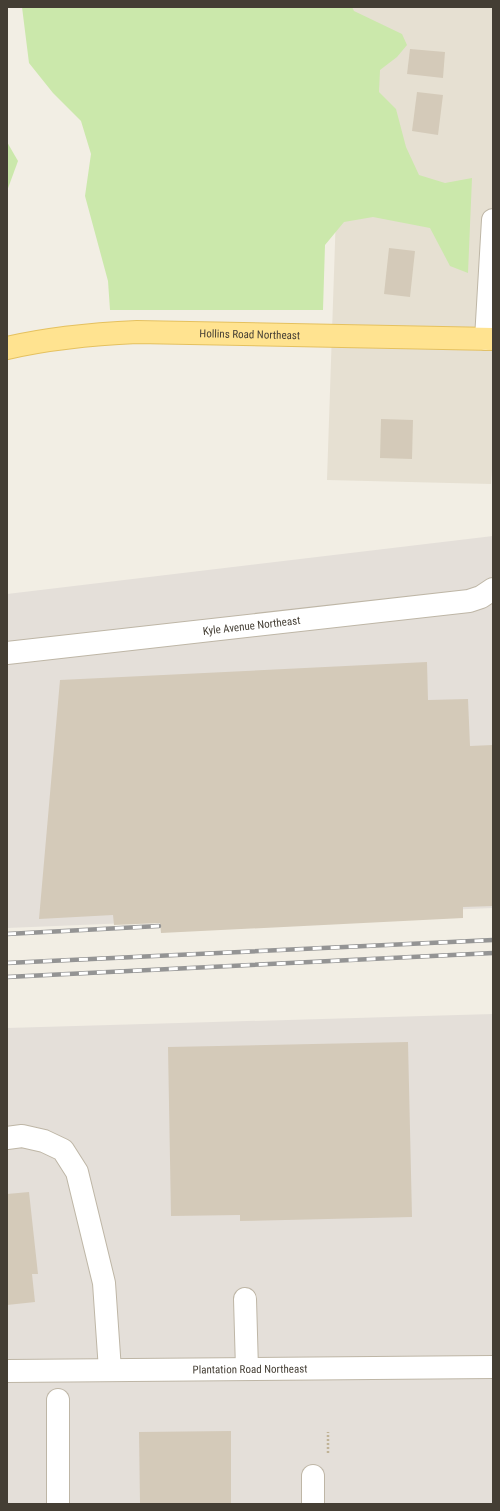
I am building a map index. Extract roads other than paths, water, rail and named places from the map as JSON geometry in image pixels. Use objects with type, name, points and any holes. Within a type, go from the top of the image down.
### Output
[{"type":"main road","name":"Hollins Road Northeast","points":[[7,348],[37,341],[79,335],[138,332],[490,339]]},
{"type":"street","points":[[490,339],[493,220]]},
{"type":"street","name":"Kyle Avenue Northeast","points":[[7,653],[469,601],[481,598],[493,589]]},
{"type":"street","points":[[7,1138],[22,1136],[44,1141],[63,1150],[77,1172],[104,1282],[110,1370]]},
{"type":"street","points":[[245,1299],[247,1369]]},
{"type":"street","name":"Plantation Road Northeast","points":[[7,1371],[493,1367]]},
{"type":"street","points":[[58,1400],[58,1504]]},
{"type":"street","points":[[313,1476],[313,1504]]},
{"type":"railway","points":[[7,934],[159,926]]},
{"type":"railway","points":[[7,963],[493,940]]},
{"type":"railway","points":[[7,977],[493,953]]}]
